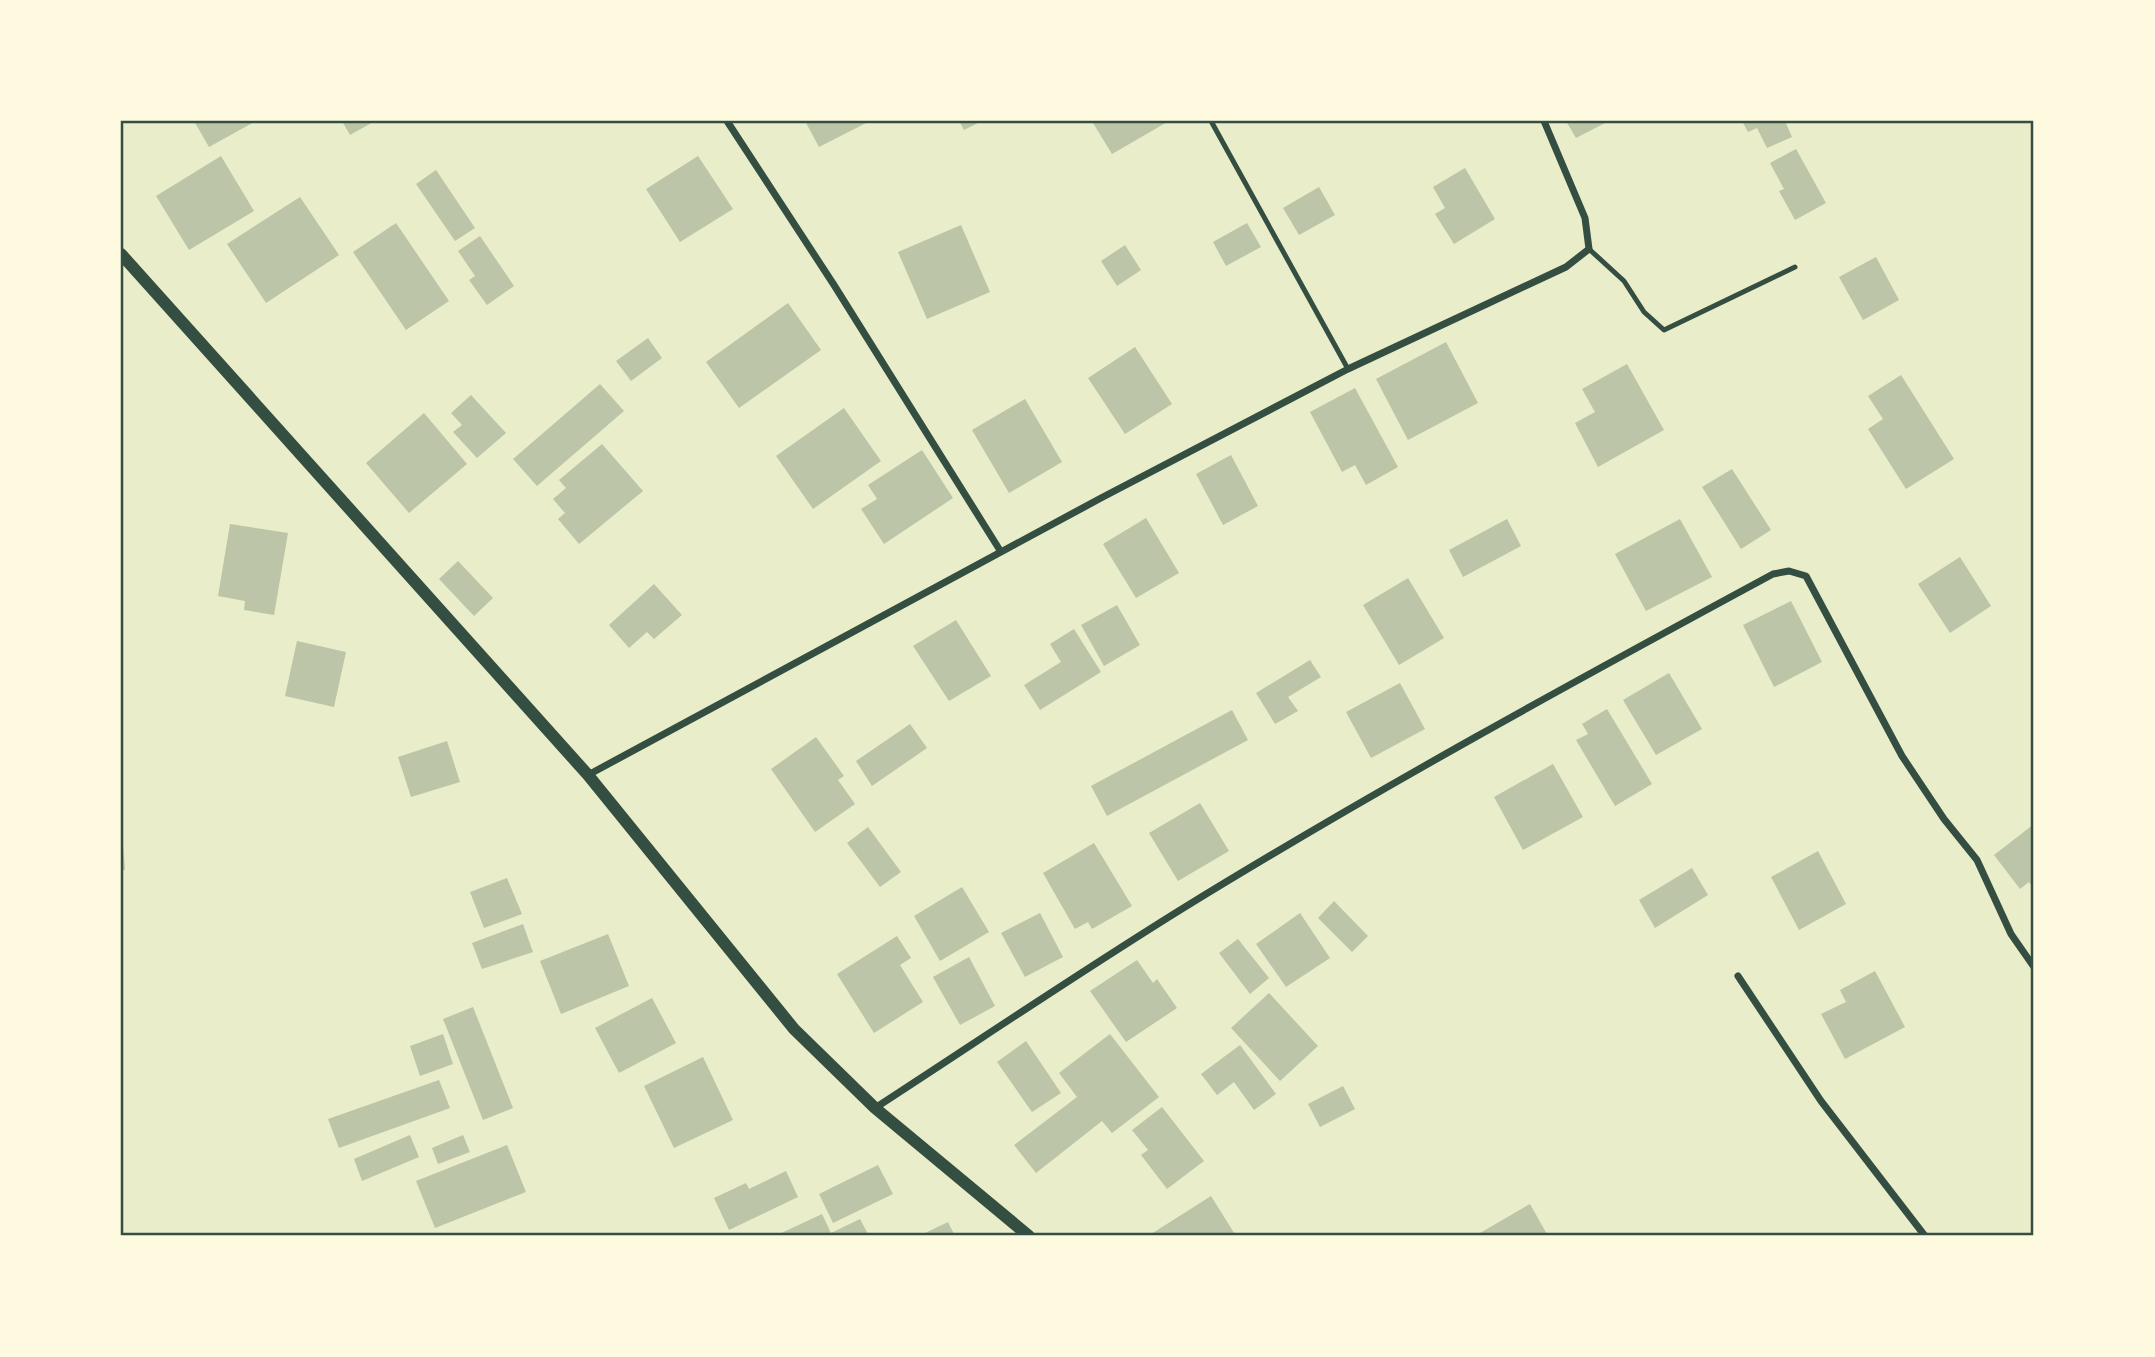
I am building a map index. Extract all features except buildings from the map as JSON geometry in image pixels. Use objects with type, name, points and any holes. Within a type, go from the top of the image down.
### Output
[{"type":"street","points":[[727,121],[1002,552]]},
{"type":"street","points":[[588,775],[1348,369],[1566,267],[1589,249],[1585,218],[1544,121]]},
{"type":"street","points":[[121,254],[588,775],[794,1028],[875,1108],[1029,1236]]},
{"type":"street","points":[[875,1108],[1185,908],[1399,780],[1773,574],[1789,571],[1805,576],[1902,756],[1944,819],[1977,860],[2011,934],[2034,967]]},
{"type":"street","points":[[1738,976],[1821,1101],[1925,1236]]},
{"type":"lane","points":[[1211,121],[1348,369]]},
{"type":"lane","points":[[1589,249],[1624,281],[1644,312],[1664,330],[1795,267]]}]
